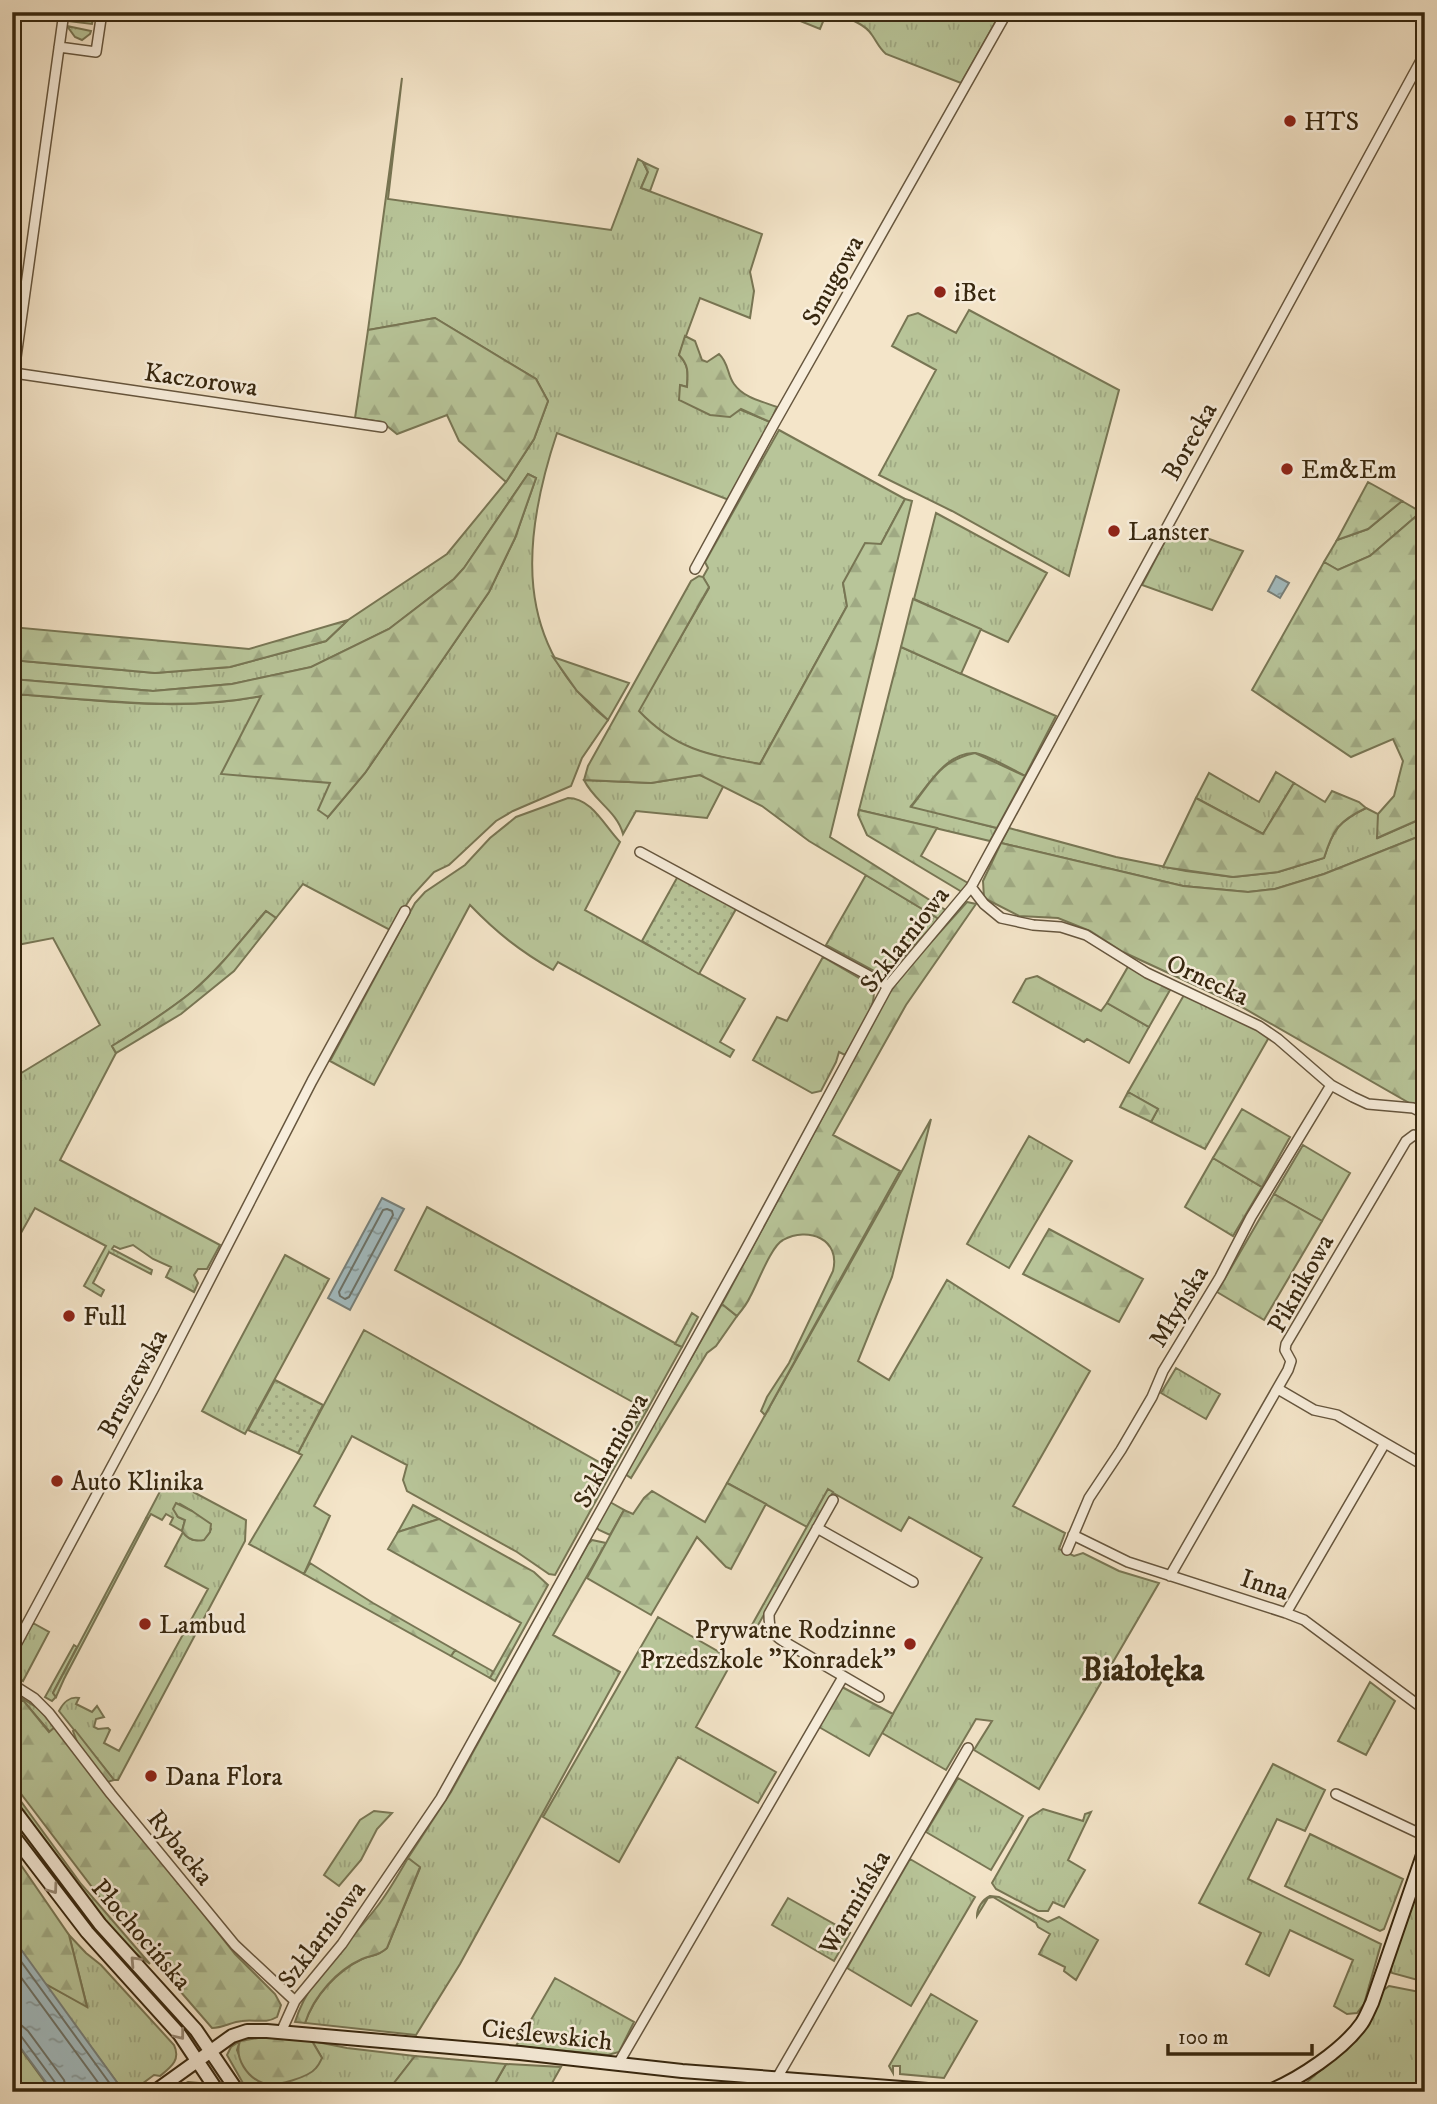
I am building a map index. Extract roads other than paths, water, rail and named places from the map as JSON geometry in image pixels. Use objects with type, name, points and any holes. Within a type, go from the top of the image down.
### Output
[{"type":"street","points":[[12,386],[64,12]]},
{"type":"street","points":[[59,47],[96,52],[102,12]]},
{"type":"street","name":"Smugowa","points":[[695,569],[1007,12]]},
{"type":"street","name":"Borecka","points":[[971,887],[1425,53]]},
{"type":"street","name":"Kaczorowa","points":[[14,373],[382,427]]},
{"type":"street","points":[[640,852],[887,986]]},
{"type":"street","name":"Szklarniowa","points":[[281,2032],[295,2001],[342,1944],[442,1798],[741,1258],[887,986],[971,887]]},
{"type":"street","name":"Ornecka","points":[[971,887],[984,904],[1001,918],[1033,925],[1061,927],[1086,935],[1147,973],[1258,1026],[1278,1039],[1331,1086],[1368,1104],[1413,1108],[1425,1114]]},
{"type":"street","name":"Bruszewska","points":[[12,1652],[405,911]]},
{"type":"street","name":"Młyńska","points":[[1067,1550],[1089,1498],[1121,1450],[1152,1397],[1163,1371],[1220,1277],[1251,1217],[1331,1086]]},
{"type":"street","name":"Piknikowa","points":[[1170,1576],[1290,1366],[1286,1344],[1314,1295],[1406,1141],[1415,1135],[1425,1140]]},
{"type":"street","points":[[1278,1389],[1314,1410],[1337,1415],[1425,1466]]},
{"type":"street","points":[[1286,1613],[1385,1443]]},
{"type":"street","points":[[833,1500],[769,1614],[769,1625],[772,1633],[783,1642],[879,1697]]},
{"type":"street","points":[[817,1528],[914,1582]]},
{"type":"street","name":"Inna","points":[[1073,1535],[1128,1562],[1286,1613],[1314,1626],[1425,1710]]},
{"type":"street","points":[[618,2064],[843,1676]]},
{"type":"street","name":"Rybacka","points":[[12,1684],[34,1698],[49,1713],[111,1794],[235,1945],[295,2001]]},
{"type":"street","name":"Warmińska","points":[[777,2078],[968,1748]]},
{"type":"street","points":[[1336,1794],[1425,1836]]},
{"type":"street","name":"Płochocińska","points":[[12,1807],[93,1916],[212,2050],[237,2092]]},
{"type":"street","name":"Płochocińska","points":[[12,1834],[79,1922],[180,2035],[218,2092]]},
{"type":"street","points":[[1267,2092],[1289,2082],[1320,2062],[1362,2023],[1372,2003],[1425,1849]]},
{"type":"street","name":"Cieślewskich","points":[[159,2088],[232,2036],[247,2031],[954,2092]]},
{"type":"street","points":[[1289,2082],[1309,2092]]},
{"type":"water","points":[[1276,576],[1289,583],[1280,598],[1268,591]]},
{"type":"water","points":[[382,1198],[404,1209],[350,1310],[328,1298]]},
{"type":"water","points":[[12,1937],[124,2092],[53,2092],[12,2036]]},
{"type":"place","name":"HTS","points":[[1290,121]]},
{"type":"place","name":"iBet","points":[[940,292]]},
{"type":"place","name":"Em&Em","points":[[1287,469]]},
{"type":"place","name":"Lanster","points":[[1114,531]]},
{"type":"place","name":"Full","points":[[69,1316]]},
{"type":"place","name":"Auto Klinika","points":[[57,1481]]},
{"type":"place","name":"Lambud","points":[[145,1624]]},
{"type":"place","name":"Prywatne Rodzinne Przedszkole \"Konradek\"","points":[[910,1644]]},
{"type":"place","name":"Dana Flora","points":[[151,1776]]},
{"type":"district","name":"Białołęka","points":[[1143,1668]]}]
